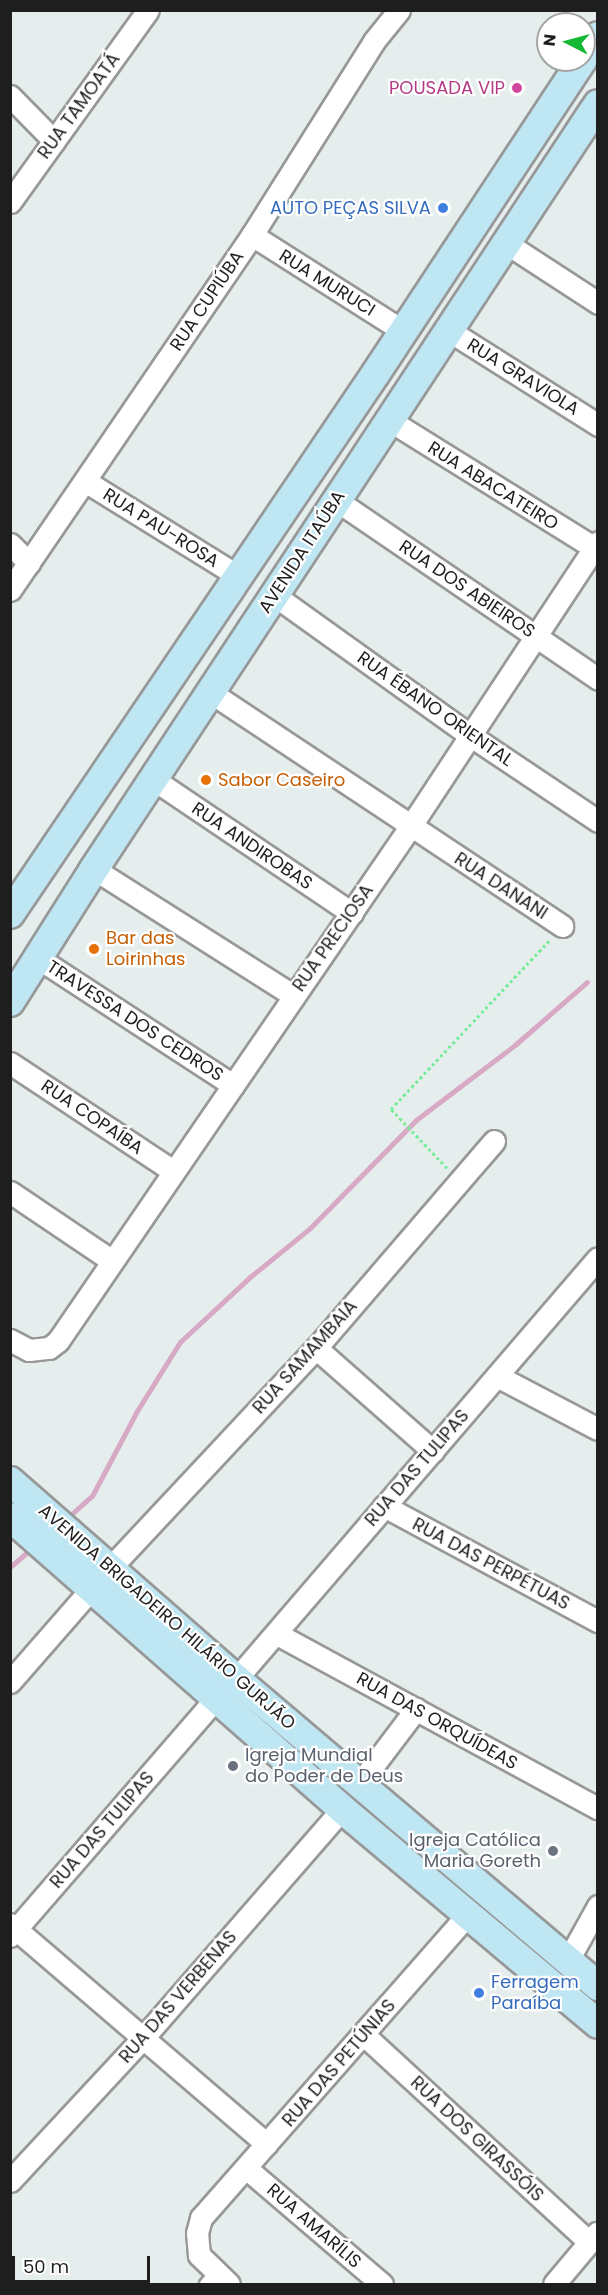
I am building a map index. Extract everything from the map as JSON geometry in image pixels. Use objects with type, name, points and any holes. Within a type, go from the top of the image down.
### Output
[{"type":"street","name":"RUA TAMOATÁ","points":[[10,202],[148,10]]},
{"type":"street","name":"RUA CUPIÚBA","points":[[10,590],[252,235],[374,40],[399,10]]},
{"type":"street","points":[[13,906],[376,373],[574,72]]},
{"type":"street","points":[[10,96],[54,141]]},
{"type":"street","name":"AVENIDA ITAÚBA","points":[[10,1002],[94,869],[597,104]]},
{"type":"street","name":"RUA MURUCI","points":[[252,235],[402,331]]},
{"type":"street","points":[[506,243],[597,303]]},
{"type":"street","name":"RUA GRAVIOLA","points":[[448,330],[597,425]]},
{"type":"street","points":[[376,373],[407,393]]},
{"type":"street","name":"RUA ABACATEIRO","points":[[389,420],[596,547]]},
{"type":"street","name":"RUA PAU-ROSA","points":[[85,481],[238,576]]},
{"type":"street","name":"RUA DOS ABIEIROS","points":[[336,500],[597,680]]},
{"type":"street","points":[[10,544],[29,563]]},
{"type":"street","name":"RUA PRECIOSA","points":[[10,1340],[20,1347],[39,1350],[49,1348],[64,1332],[111,1260],[352,913],[596,547]]},
{"type":"street","name":"RUA ÉBANO ORIENTAL","points":[[274,595],[471,736],[597,821]]},
{"type":"street","name":"RUA DANANI","points":[[210,692],[562,926]]},
{"type":"street","name":"RUA ANDIROBAS","points":[[153,779],[352,913]]},
{"type":"street","points":[[94,869],[294,996]]},
{"type":"street","name":"TRAVESSA DOS CEDROS","points":[[38,958],[232,1085]]},
{"type":"street","name":"RUA COPAÍBA","points":[[10,1063],[173,1171]]},
{"type":"street","name":"RUA SAMAMBAIA","points":[[10,1682],[101,1578],[316,1348],[494,1141]]},
{"type":"street","points":[[10,1192],[111,1260]]},
{"type":"street","name":"RUA DAS TULIPAS","points":[[13,1929],[226,1688],[277,1634],[597,1258]]},
{"type":"street","points":[[316,1348],[433,1451]]},
{"type":"street","points":[[497,1376],[597,1429]]},
{"type":"street","name":"AVENIDA BRIGADEIRO HILÁRIO GURJÃO","points":[[10,1480],[101,1578],[226,1688],[342,1809],[597,2024]]},
{"type":"street","name":"RUA DAS PERPÉTUAS","points":[[384,1506],[597,1621]]},
{"type":"street","name":"AVENIDA BRIGADEIRO HILÁRIO GURJÃO","points":[[10,1517],[101,1578]]},
{"type":"street","name":"RUA DAS ORQUÍDEAS","points":[[277,1634],[597,1808]]},
{"type":"street","name":"AVENIDA BRIGADEIRO HILÁRIO GURJÃO","points":[[226,1688],[360,1783],[597,1986]]},
{"type":"street","points":[[360,1783],[416,1709]]},
{"type":"street","name":"RUA DAS VERBENAS","points":[[10,2181],[143,2038],[342,1809]]},
{"type":"street","points":[[568,1960],[597,1906]]},
{"type":"street","name":"RUA DAS PETÚNIAS","points":[[216,2280],[196,2246],[201,2218],[468,1914]]},
{"type":"street","points":[[13,1929],[267,2144]]},
{"type":"street","name":"RUA DOS GIRASSÓIS","points":[[364,2035],[593,2237]]},
{"type":"street","name":"RUA AMARÍLIS","points":[[246,2168],[382,2284]]},
{"type":"street","points":[[556,2284],[593,2237]]},
{"type":"path","name":"RUA DANANI","points":[[459,1180],[391,1109],[562,926]]},
{"type":"waterway","points":[[65,1520],[92,1496],[137,1411],[180,1342],[250,1277],[310,1228],[416,1120],[516,1044],[587,982]]},
{"type":"waterway","points":[[10,1567],[33,1547]]},
{"type":"place","name":"POUSADA VIP","points":[[517,88]]},
{"type":"place","name":"AUTO PEÇAS SILVA","points":[[443,208]]},
{"type":"place","name":"Sabor Caseiro","points":[[206,780]]},
{"type":"place","name":"Bar das Loirinhas","points":[[94,949]]},
{"type":"place","name":"Igreja Mundial do Poder de Deus","points":[[233,1766]]},
{"type":"place","name":"Igreja Católica Maria Goreth","points":[[553,1851]]},
{"type":"place","name":"Ferragem Paraíba","points":[[479,1993]]}]
